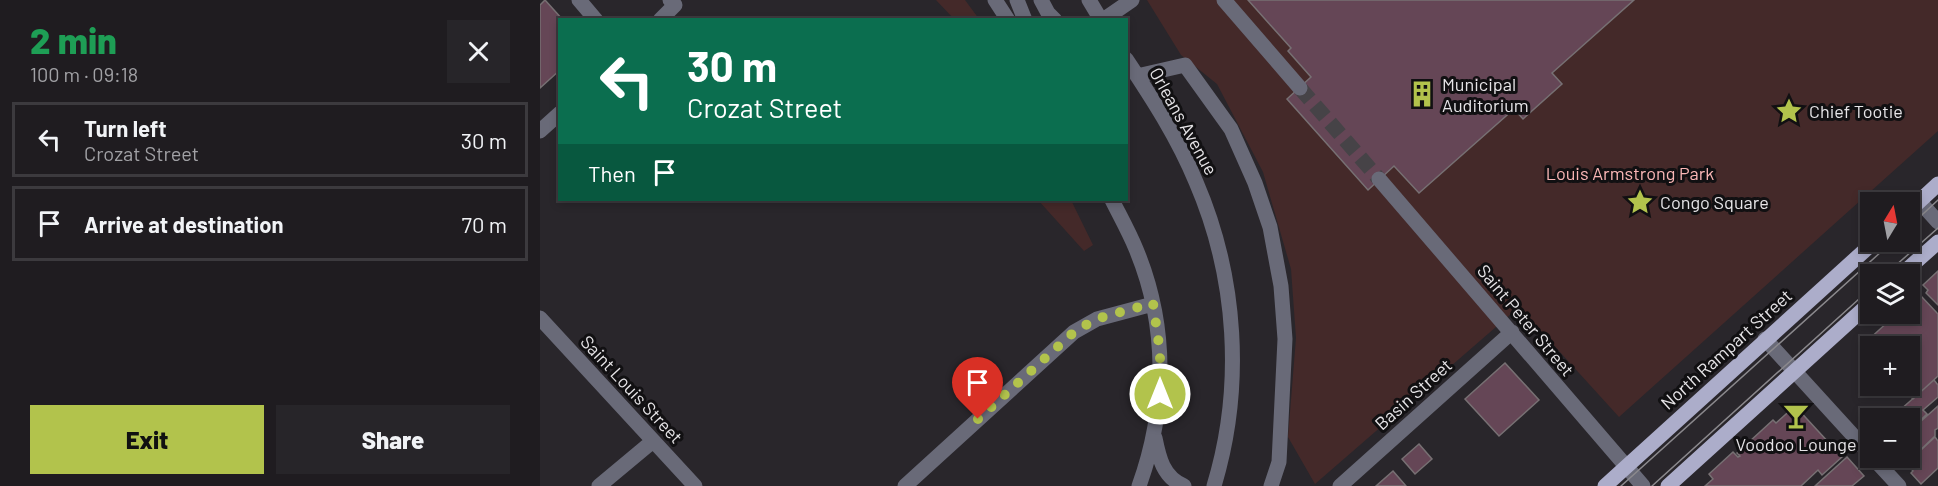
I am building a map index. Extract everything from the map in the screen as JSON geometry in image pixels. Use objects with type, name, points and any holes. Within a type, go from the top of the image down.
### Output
[{"type":"main road","points":[[1920,200],[1938,184]]},
{"type":"main road","points":[[1913,264],[1938,242]]},
{"type":"main road","name":"North Rampart Street","points":[[1605,486],[1863,252]]},
{"type":"main road","points":[[1668,486],[1860,312]]},
{"type":"street","points":[[579,0],[594,18]]},
{"type":"street","points":[[995,0],[1007,18]]},
{"type":"street","points":[[1017,0],[1024,18]]},
{"type":"street","points":[[1041,0],[1053,18]]},
{"type":"street","points":[[1089,0],[1101,18]]},
{"type":"street","points":[[1105,18],[1131,0]]},
{"type":"street","points":[[1224,0],[1300,88]]},
{"type":"street","points":[[661,18],[672,3]]},
{"type":"street","name":"Orleans Avenue","points":[[1128,62],[1181,150],[1197,182],[1211,220],[1223,272],[1231,314],[1232,391],[1226,437],[1214,486]]},
{"type":"street","points":[[1137,76],[1185,65],[1232,129],[1256,183],[1270,226],[1281,286],[1285,339],[1279,462],[1271,486]]},
{"type":"street","points":[[540,131],[558,115]]},
{"type":"street","name":"Saint Peter Street","points":[[1379,179],[1643,486]]},
{"type":"street","points":[[1112,201],[1136,249],[1153,303],[1161,367],[1160,394],[1154,432],[1139,486]]},
{"type":"street","points":[[1920,209],[1938,222]]},
{"type":"street","points":[[905,486],[1074,332],[1096,319],[1153,303]]},
{"type":"street","name":"Saint Louis Street","points":[[540,318],[694,486]]},
{"type":"street","name":"Basin Street","points":[[1340,486],[1512,332]]},
{"type":"street","points":[[1765,339],[1860,443]]},
{"type":"street","points":[[1154,432],[1160,460],[1168,475],[1176,483],[1184,486]]},
{"type":"street","points":[[599,486],[653,441]]},
{"type":"street","points":[[1883,468],[1899,486]]},
{"type":"green space","points":[[936,0],[965,0],[978,18],[953,18]]},
{"type":"green space","name":"Louis Armstrong Park","points":[[1147,0],[1938,0],[1938,131],[1870,192],[1860,192],[1860,201],[1619,417],[1519,307],[1315,484],[1288,437],[1296,338],[1291,269],[1263,172],[1217,84],[1181,55]]},
{"type":"green space","points":[[1039,201],[1071,201],[1093,245],[1084,251]]},
{"type":"building","points":[[545,0],[561,18],[558,18],[558,72],[540,88],[540,5]]},
{"type":"building","name":"Municipal Auditorium","points":[[1248,0],[1634,0],[1552,73],[1562,84],[1523,119],[1514,109],[1419,193],[1394,166],[1368,190],[1287,99],[1311,77],[1288,51],[1291,48]]},
{"type":"building","points":[[1938,271],[1938,305],[1926,293],[1928,290],[1923,285]]},
{"type":"building","points":[[1920,297],[1938,314],[1938,376],[1920,393],[1920,336],[1872,336],[1886,324],[1920,324]]},
{"type":"building","points":[[1505,363],[1539,400],[1499,436],[1465,399]]},
{"type":"building","points":[[1934,380],[1938,385],[1938,397],[1923,410],[1927,414],[1920,421],[1920,408],[1902,408],[1916,396],[1920,396],[1920,392]]},
{"type":"building","points":[[1795,406],[1842,457],[1822,475],[1818,470],[1801,486],[1705,486],[1713,479],[1709,474],[1733,452],[1738,457],[1740,456],[1737,453],[1773,420],[1776,423]]},
{"type":"building","points":[[1938,406],[1938,428],[1935,430],[1935,436],[1920,450],[1920,422]]},
{"type":"building","points":[[1935,437],[1938,441],[1938,468],[1921,484],[1911,473],[1913,471],[1911,468],[1920,468],[1920,451]]},
{"type":"building","points":[[1419,444],[1432,459],[1415,474],[1402,459]]},
{"type":"building","points":[[1847,457],[1864,476],[1852,486],[1815,486]]},
{"type":"building","points":[[1393,471],[1406,486],[1376,486]]},
{"type":"tunnel","points":[[1300,88],[1379,179]]},
{"type":"tram line","points":[[1920,217],[1938,200]]},
{"type":"tram line","points":[[1897,264],[1938,228]]},
{"type":"tram line","points":[[1621,486],[1881,252]]},
{"type":"tram line","points":[[1652,486],[1860,298]]},
{"type":"place","name":"Municipal Auditorium","points":[[1422,94]]},
{"type":"place","name":"Chief Tootie","points":[[1789,111]]},
{"type":"place","name":"Congo Square","points":[[1640,202]]},
{"type":"place","name":"Voodoo Lounge","points":[[1796,416]]},
{"type":"route","points":[[978,419],[1074,332],[1096,319],[1153,303],[1160,352],[1160,394]]}]
